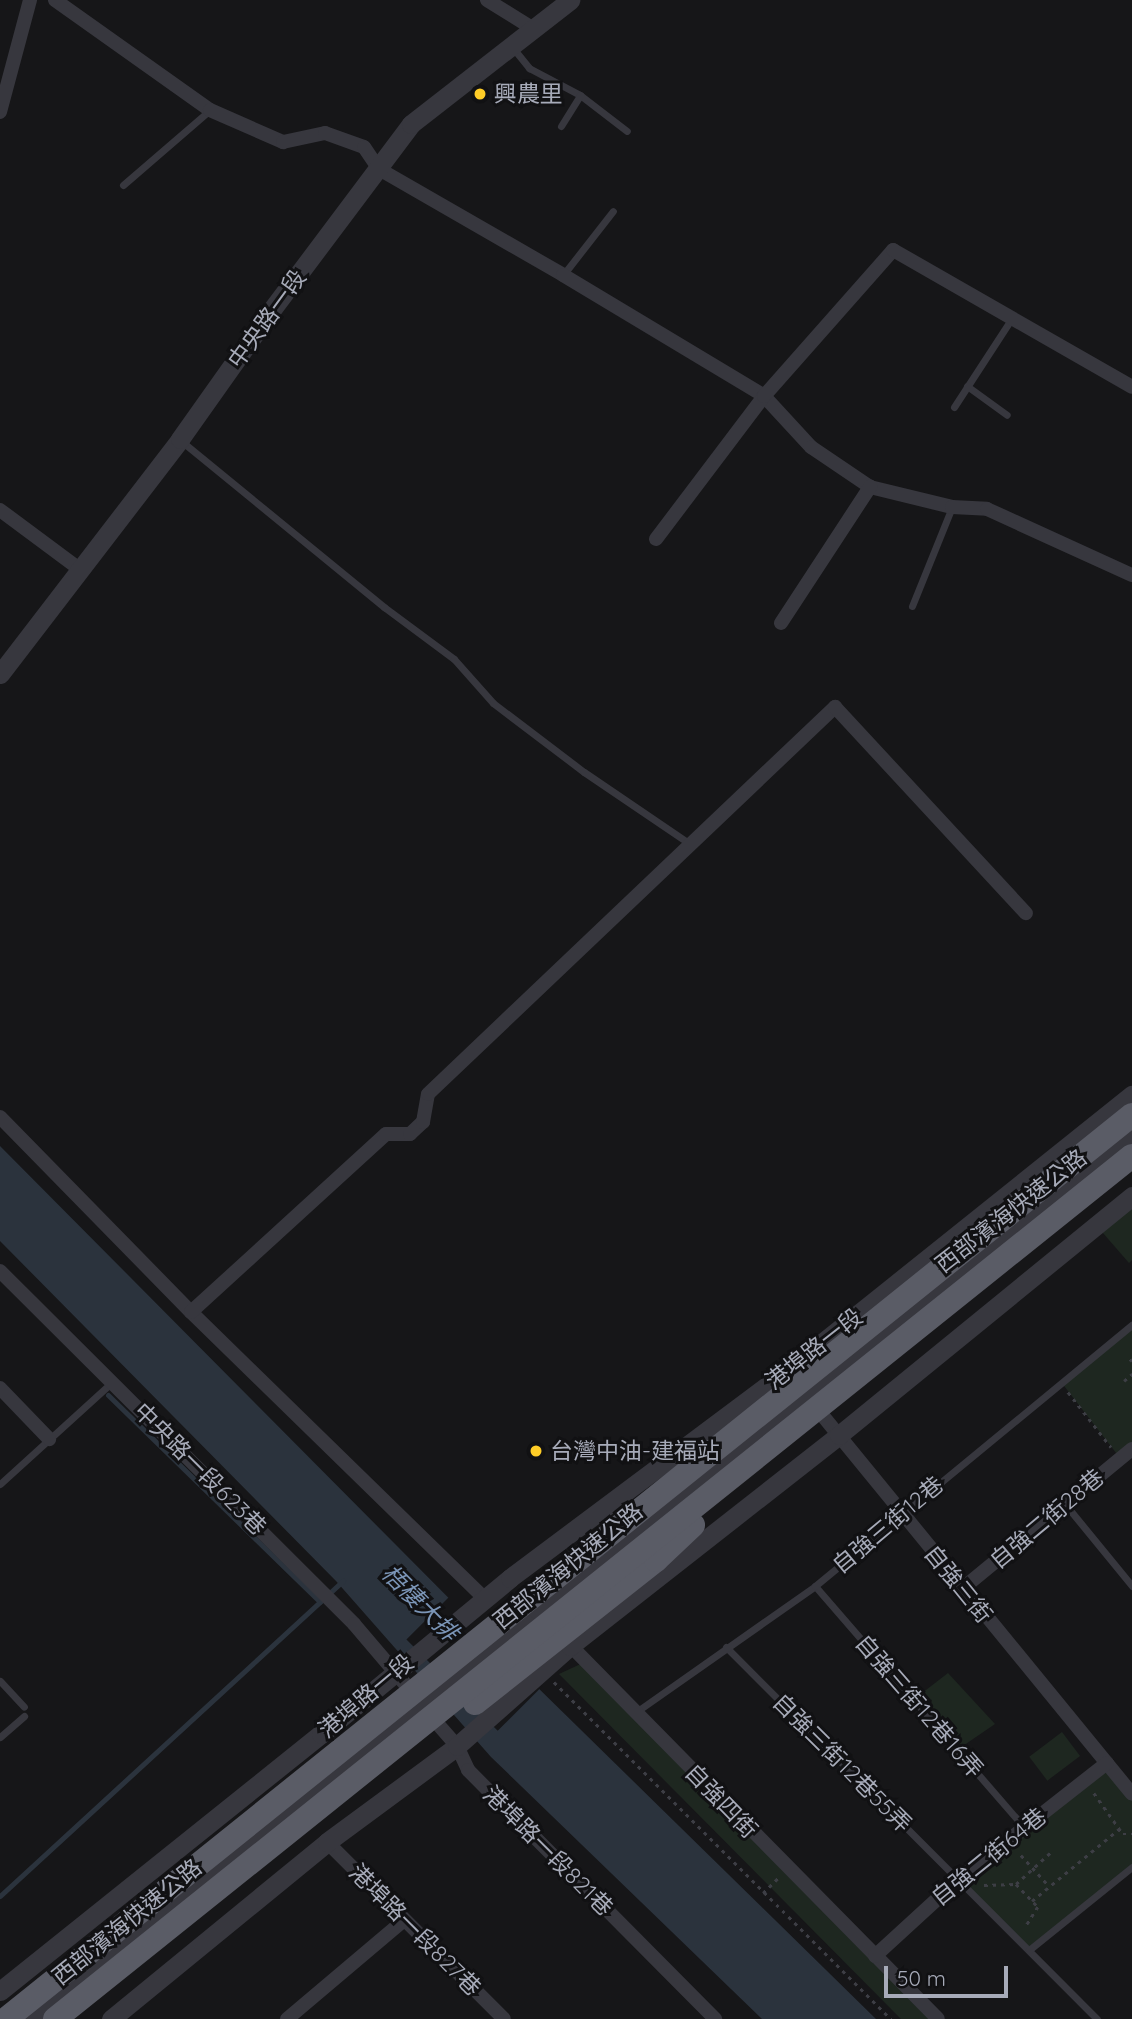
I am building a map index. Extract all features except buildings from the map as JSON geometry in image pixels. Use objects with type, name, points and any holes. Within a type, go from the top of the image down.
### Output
[{"type":"highway","name":"西部濱海快速公路","points":[[6,2019],[761,1410],[1132,1115]]},
{"type":"highway","name":"西部濱海快速公路","points":[[55,2019],[786,1432],[1128,1146]]},
{"type":"highway","points":[[0,2007],[681,1460],[721,1429],[761,1410]]},
{"type":"highway","points":[[77,2019],[656,1560],[750,1471],[786,1432]]},
{"type":"street","points":[[0,112],[30,0]]},
{"type":"street","points":[[55,0],[210,110],[283,142],[325,133],[364,146],[379,169],[563,275],[764,396],[811,447],[870,487],[952,507],[988,509],[1132,575]]},
{"type":"street","points":[[487,0],[532,28]]},
{"type":"street","name":"中央路一段","points":[[0,674],[78,568],[180,439],[267,316],[411,124],[570,0]]},
{"type":"street","points":[[656,539],[764,396],[894,250],[1132,387]]},
{"type":"street","points":[[782,623],[870,487]]},
{"type":"street","points":[[0,510],[78,568]]},
{"type":"street","points":[[191,1312],[386,1134],[410,1134],[417,1128],[423,1122],[428,1094],[835,707],[1026,913]]},
{"type":"street","name":"港埠路一段","points":[[0,1991],[321,1734],[510,1578],[787,1371],[1132,1095]]},
{"type":"street","points":[[0,1117],[191,1312],[485,1599]]},
{"type":"street","points":[[1102,1121],[1128,1146],[1132,1163]]},
{"type":"street","name":"港埠路一段","points":[[28,2019],[806,1395],[1128,1146]]},
{"type":"street","points":[[111,2019],[327,1842],[457,1746],[570,1646],[839,1434],[1132,1196]]},
{"type":"street","name":"中央路一段623巷","points":[[0,1271],[354,1623],[396,1670]]},
{"type":"street","name":"自強三街","points":[[787,1371],[962,1589],[1132,1794]]},
{"type":"street","points":[[0,1388],[49,1439]]},
{"type":"street","name":"自強二街28巷","points":[[962,1589],[1132,1449]]},
{"type":"street","name":"自強四街","points":[[510,1578],[570,1646],[635,1713],[938,2019]]},
{"type":"street","name":"港埠路一段821巷","points":[[396,1670],[457,1746],[468,1770],[715,2019]]},
{"type":"street","name":"自強二街64巷","points":[[874,1956],[958,1880],[1107,1763]]},
{"type":"street","name":"港埠路一段827巷","points":[[327,1842],[503,2019]]},
{"type":"street","points":[[287,2019],[404,1920]]},
{"type":"lane","points":[[511,45],[529,68],[580,95],[628,131]]},
{"type":"lane","points":[[561,126],[580,95]]},
{"type":"lane","points":[[123,185],[210,110]]},
{"type":"lane","points":[[563,275],[613,211]]},
{"type":"lane","points":[[954,407],[1013,318]]},
{"type":"lane","points":[[967,386],[1007,415]]},
{"type":"lane","points":[[180,439],[384,607],[454,659],[493,704],[584,772],[690,844]]},
{"type":"lane","points":[[912,606],[952,507]]},
{"type":"lane","name":"自強三街12巷","points":[[635,1713],[815,1586],[1132,1325]]},
{"type":"lane","points":[[0,1484],[112,1382]]},
{"type":"lane","points":[[1065,1503],[1132,1586]]},
{"type":"lane","name":"自強三街12巷16弄","points":[[815,1586],[1024,1827]]},
{"type":"lane","name":"自強三街12巷55弄","points":[[726,1647],[1097,2019]]},
{"type":"lane","points":[[0,1681],[24,1707]]},
{"type":"lane","points":[[0,1737],[24,1716]]},
{"type":"lane","points":[[1029,1950],[1132,1867]]},
{"type":"path","points":[[1124,1381],[1132,1374]]},
{"type":"path","points":[[1061,1382],[1120,1458]]},
{"type":"path","points":[[542,1669],[598,1729],[891,2019]]},
{"type":"path","points":[[1094,1788],[1094,1797],[1123,1834],[1132,1834]]},
{"type":"path","points":[[1032,1901],[1119,1829]]},
{"type":"path","points":[[984,1885],[1016,1884],[1050,1853]]},
{"type":"path","points":[[1021,1855],[1049,1886]]},
{"type":"path","points":[[764,1892],[787,1868]]},
{"type":"path","points":[[1016,1884],[1038,1907],[1025,1928]]},
{"type":"shaded area","points":[[1132,1196],[1132,1260],[1129,1263],[1096,1225]]},
{"type":"shaded area","points":[[1132,1325],[1132,1449],[1120,1458],[1061,1382]]},
{"type":"shaded area","points":[[585,1662],[935,2019],[901,2019],[559,1674]]},
{"type":"shaded area","points":[[948,1673],[995,1724],[957,1750],[913,1700]]},
{"type":"shaded area","points":[[1062,1732],[1080,1756],[1047,1781],[1029,1757]]},
{"type":"shaded area","points":[[1107,1763],[1132,1794],[1132,1867],[1029,1950],[959,1879]]},
{"type":"water","name":"梧棲大排","points":[[0,1146],[530,1680],[876,2019],[762,2019],[491,1757],[336,1581],[0,1241]]},
{"type":"pier","points":[[451,1595],[542,1686],[498,1731],[406,1640]]},
{"type":"waterway","points":[[108,1395],[320,1602]]},
{"type":"waterway","points":[[0,1896],[343,1581]]},
{"type":"place","name":"興農里","points":[[480,94]]},
{"type":"place","name":"台灣中油-建福站","points":[[536,1451]]}]
